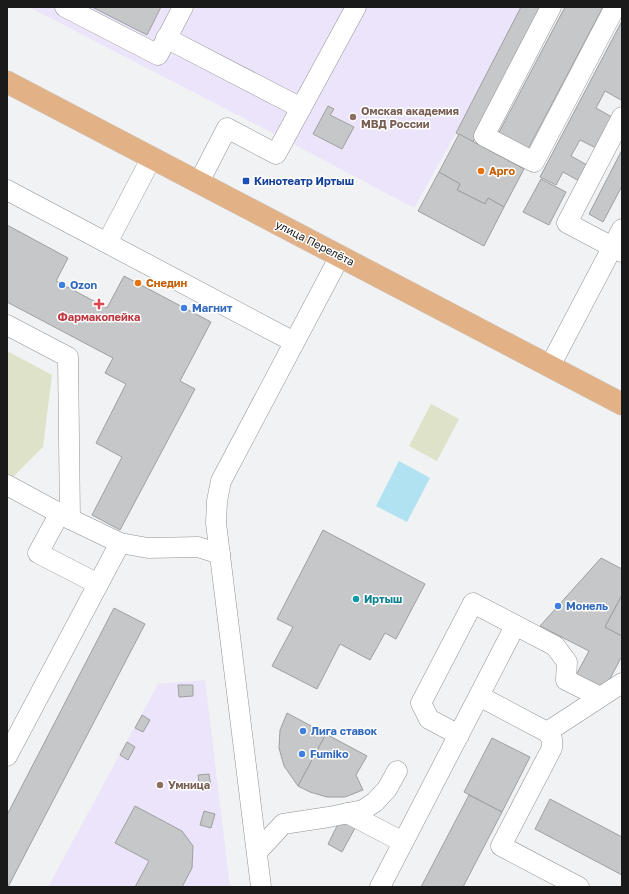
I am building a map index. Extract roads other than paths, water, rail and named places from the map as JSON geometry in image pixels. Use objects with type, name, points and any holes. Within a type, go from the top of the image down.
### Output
[{"type":"main road","name":"улица Перелёта","points":[[7,82],[622,404]]},
{"type":"street","points":[[65,7],[158,55],[182,7]]},
{"type":"street","points":[[199,182],[227,128],[276,154],[356,7]]},
{"type":"street","points":[[552,7],[484,136],[534,162],[615,7]]},
{"type":"street","points":[[166,38],[301,108]]},
{"type":"street","points":[[617,250],[566,223],[622,117]]},
{"type":"street","points":[[107,243],[152,157]]},
{"type":"street","points":[[7,190],[294,342]]},
{"type":"street","points":[[550,366],[617,250],[622,229]]},
{"type":"street","points":[[261,887],[216,523],[216,501],[221,481],[340,256]]},
{"type":"street","points":[[7,325],[68,357],[65,516],[38,553],[98,584]]},
{"type":"street","points":[[7,485],[120,543],[148,548],[198,547],[220,554]]},
{"type":"street","points":[[7,756],[120,543]]},
{"type":"street","points":[[459,735],[429,719],[421,703],[473,604],[555,646],[567,662],[566,680],[600,698]]},
{"type":"street","points":[[380,887],[515,626]]},
{"type":"street","points":[[547,732],[622,683]]},
{"type":"street","points":[[479,696],[547,732],[552,739],[552,748],[501,846],[579,887]]},
{"type":"street","points":[[257,852],[283,824],[363,810],[375,802],[387,788],[397,771]]},
{"type":"street","points":[[347,813],[403,842]]},
{"type":"water","points":[[399,461],[430,478],[407,522],[376,506]]},
{"type":"place","name":"Омская академия МВД России","points":[[353,117]]},
{"type":"place","name":"Арго","points":[[481,171]]},
{"type":"place","name":"Кинотеатр Иртыш","points":[[246,181]]},
{"type":"place","name":"Снедин","points":[[138,283]]},
{"type":"place","name":"Ozon","points":[[62,285]]},
{"type":"place","name":"Фармакопейка","points":[[99,304]]},
{"type":"place","name":"Магнит","points":[[184,308]]},
{"type":"place","name":"Иртыш","points":[[356,599]]},
{"type":"place","name":"Монель","points":[[558,606]]},
{"type":"place","name":"Лига ставок","points":[[303,731]]},
{"type":"place","name":"Fumiko","points":[[302,754]]},
{"type":"place","name":"Умница","points":[[160,785]]}]
